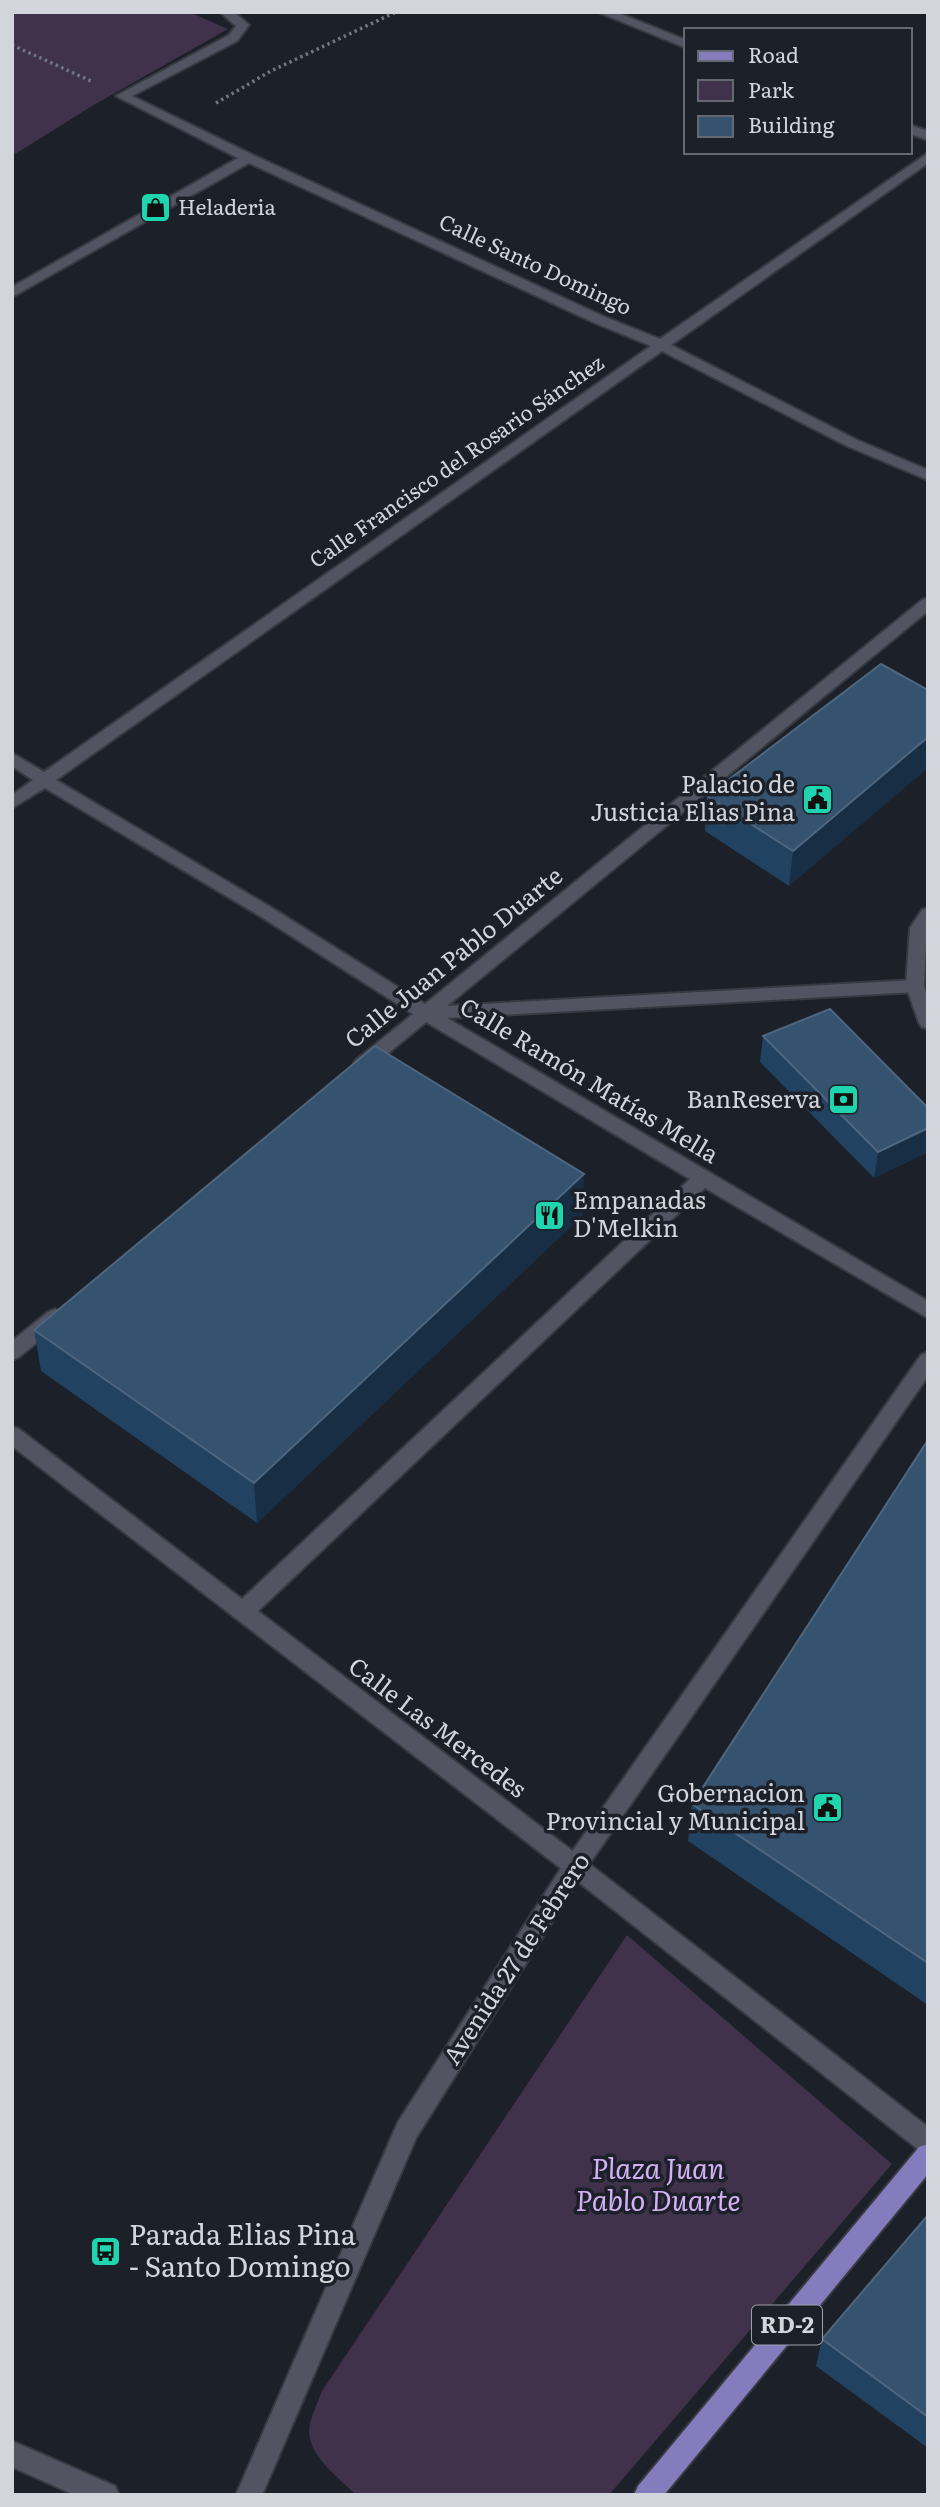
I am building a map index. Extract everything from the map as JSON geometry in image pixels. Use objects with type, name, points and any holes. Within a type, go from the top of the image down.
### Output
[{"type":"main road","name":"RD-2","points":[[647,2495],[928,2155]]},
{"type":"street","points":[[122,96],[233,38],[243,25],[226,12]]},
{"type":"street","points":[[604,12],[684,43]]},
{"type":"street","name":"Calle Santo Domingo","points":[[122,96],[180,122],[248,158],[600,320],[661,345],[852,443],[928,476]]},
{"type":"street","name":"Calle Francisco del Rosario Sánchez","points":[[12,803],[928,157]]},
{"type":"street","points":[[12,293],[248,158]]},
{"type":"street","points":[[12,272],[33,281]]},
{"type":"street","name":"Calle Juan Pablo Duarte","points":[[351,1074],[928,603]]},
{"type":"street","name":"Calle Ramón Matías Mella","points":[[12,758],[45,781],[266,912],[425,1013],[928,1311]]},
{"type":"street","points":[[928,914],[919,928],[915,986],[928,1023]]},
{"type":"street","points":[[425,1013],[915,986]]},
{"type":"street","points":[[243,1612],[703,1178]]},
{"type":"street","points":[[12,1352],[65,1309]]},
{"type":"street","name":"Avenida 27 de Febrero","points":[[249,2495],[408,2130],[575,1866],[928,1360]]},
{"type":"street","name":"Calle Las Mercedes","points":[[12,1436],[575,1866],[928,2142]]},
{"type":"street","points":[[12,2454],[106,2495]]},
{"type":"path","points":[[180,122],[271,71],[396,12]]},
{"type":"path","points":[[12,45],[122,96]]},
{"type":"green space","points":[[12,12],[189,12],[228,29],[92,106],[12,156]]},
{"type":"green space","name":"Plaza Juan Pablo Duarte","points":[[627,1935],[892,2164],[609,2495],[356,2495],[323,2463],[312,2444],[310,2423],[322,2391]]},
{"type":"building","name":"Palacio de Justicia Elias Pina","points":[[881,664],[928,690],[928,737],[793,851],[707,796]]},
{"type":"building","points":[[830,1009],[928,1108],[928,1128],[878,1152],[763,1036]]},
{"type":"building","points":[[375,1046],[584,1174],[254,1483],[34,1330]]},
{"type":"building","points":[[928,1440],[928,1963],[692,1804]]},
{"type":"building","points":[[928,2215],[928,2417],[822,2339]]},
{"type":"place","name":"Heladeria","points":[[155,208]]},
{"type":"place","name":"Palacio de Justicia Elias Pina","points":[[818,799]]},
{"type":"place","name":"BanReserva","points":[[844,1100]]},
{"type":"place","name":"Empanadas D'Melkin","points":[[550,1215]]},
{"type":"place","name":"Gobernacion Provincial y Municipal","points":[[828,1808]]},
{"type":"place","name":"Parada Elias Pina - Santo Domingo","points":[[106,2251]]}]
